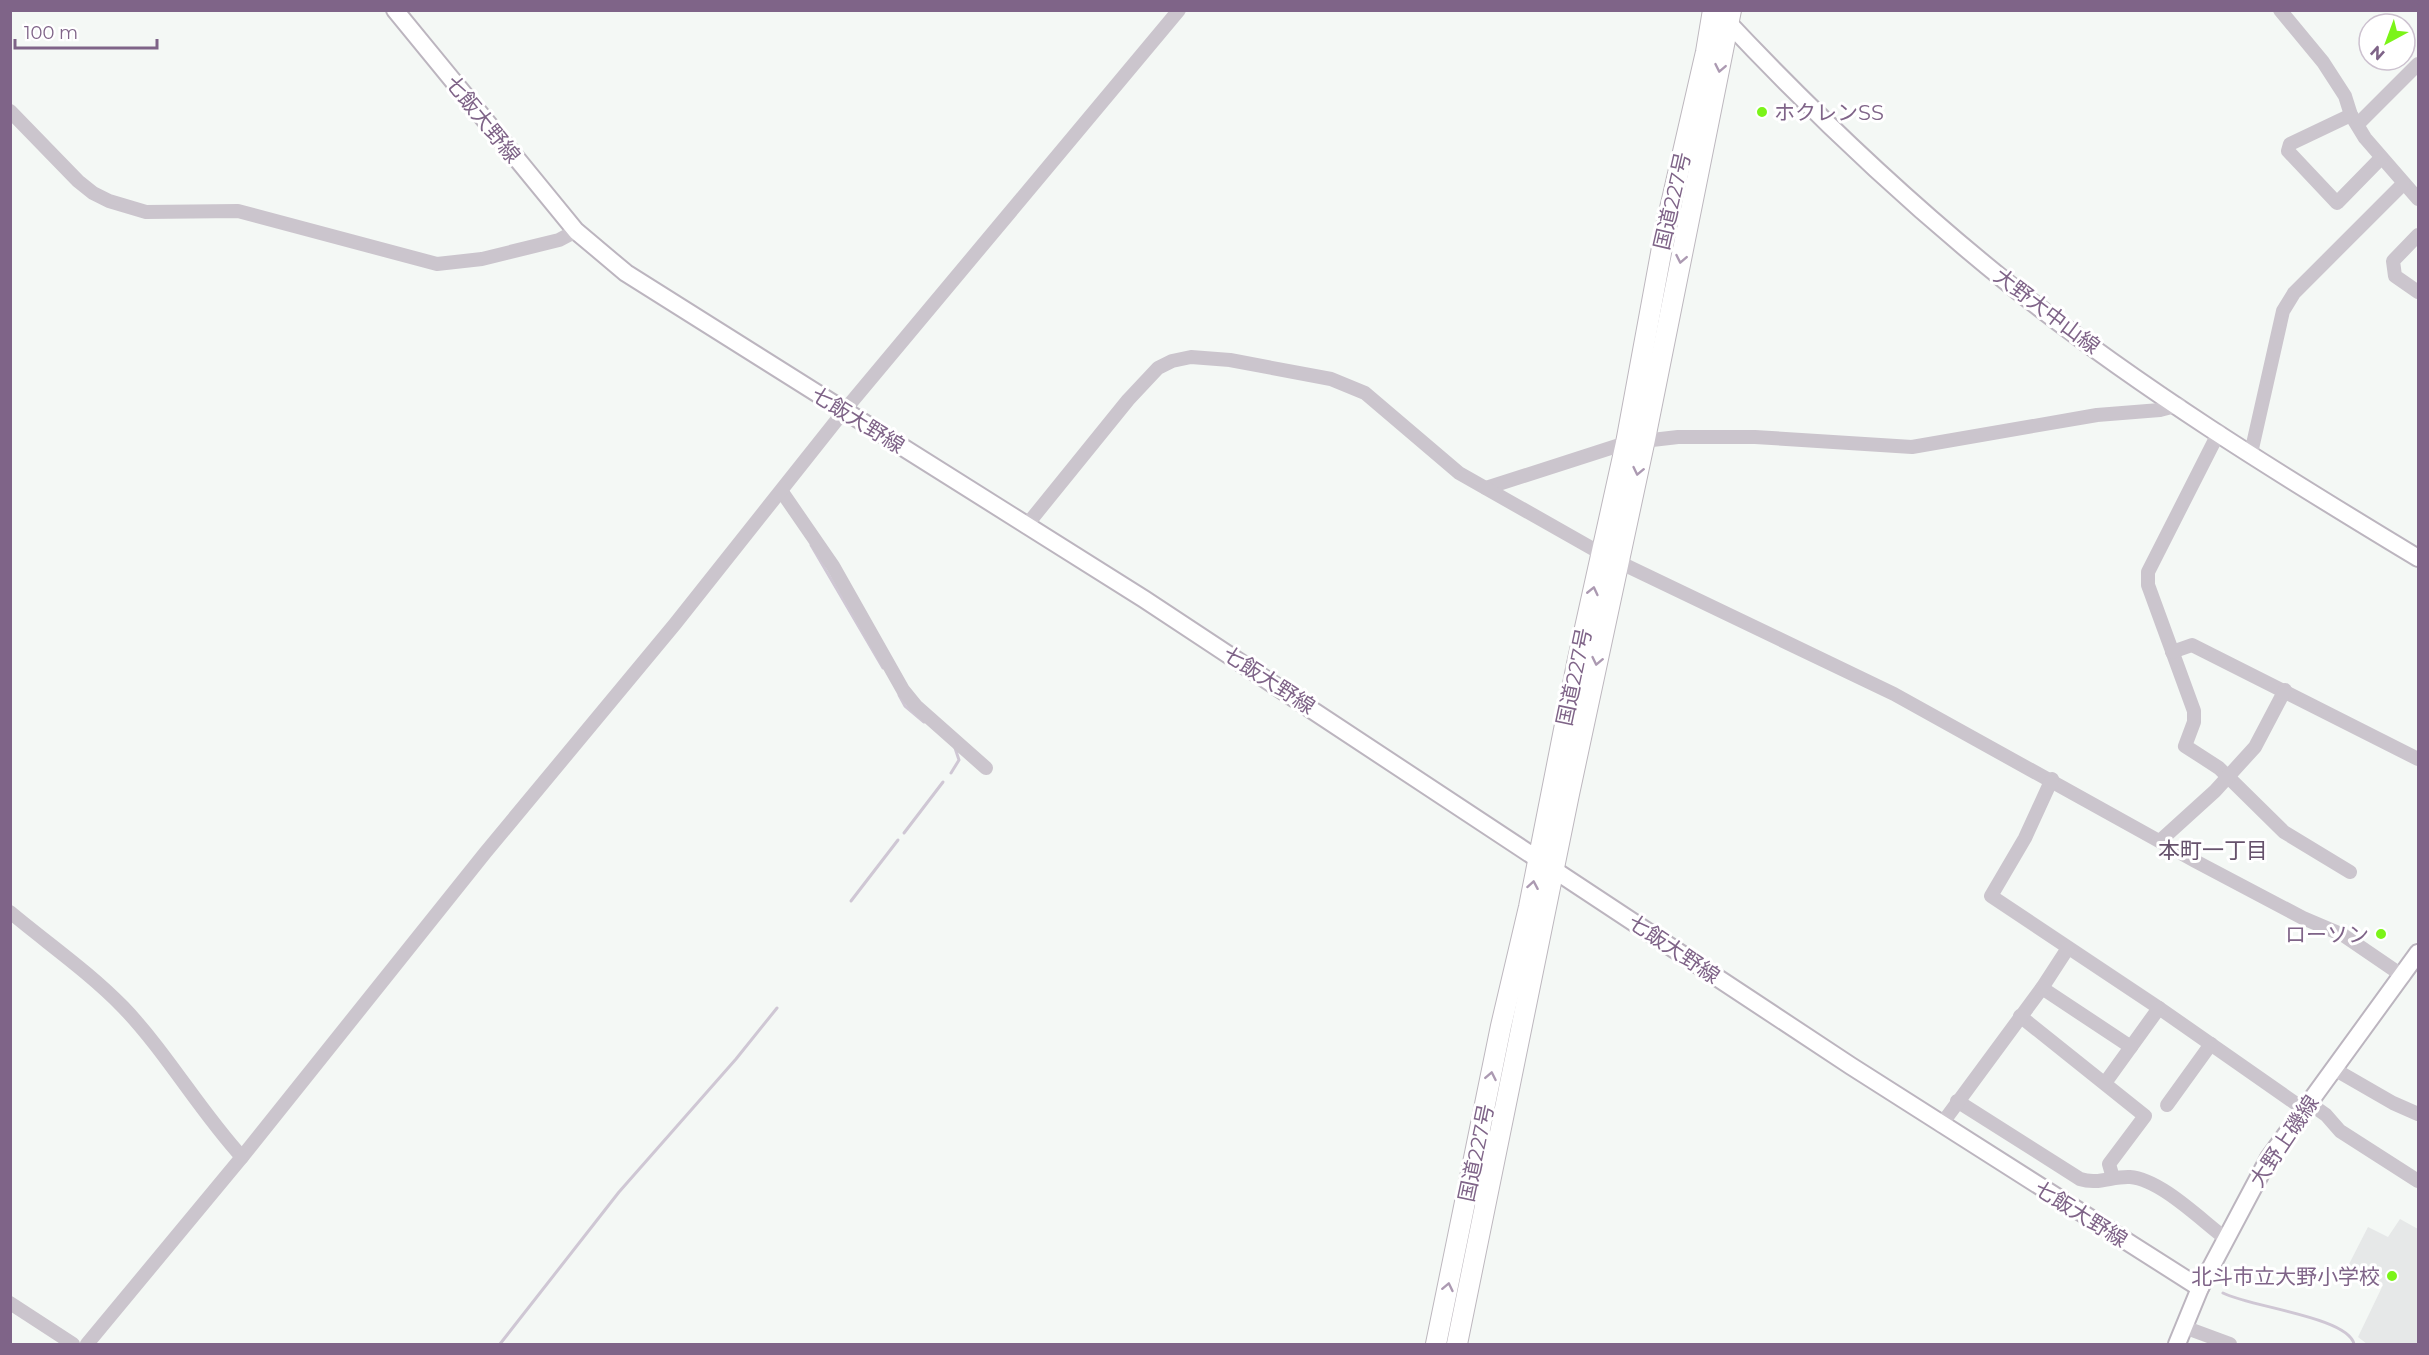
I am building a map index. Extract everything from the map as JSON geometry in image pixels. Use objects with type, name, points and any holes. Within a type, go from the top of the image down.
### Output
[{"type":"highway","name":"国道227号","points":[[1457,1344],[1546,864],[1576,664],[1645,439],[1722,14]]},
{"type":"highway","name":"国道227号","points":[[1610,557],[1626,443],[1666,226],[1706,52],[1722,14]]},
{"type":"highway","name":"国道227号","points":[[1436,1344],[1546,864]]},
{"type":"main road","name":"七飯大野線","points":[[395,10],[576,231],[626,273],[1194,632],[1941,1125],[2200,1288]]},
{"type":"main road","name":"大野大中山線","points":[[1722,14],[1870,165],[1958,242],[2068,329],[2251,453],[2418,558]]},
{"type":"main road","name":"大野上磯線","points":[[2177,1344],[2200,1288],[2269,1158],[2418,953]]},
{"type":"street","points":[[94,1342],[485,853],[782,492],[844,411],[1179,10]]},
{"type":"street","points":[[2280,10],[2339,87],[2365,138],[2418,199]]},
{"type":"street","points":[[2381,158],[2337,203],[2288,151],[2290,144],[2354,120],[2418,64]]},
{"type":"street","points":[[10,111],[78,181],[109,201],[137,210],[238,211],[437,264],[482,259],[559,240],[576,231]]},
{"type":"street","points":[[2251,453],[2283,312],[2294,293],[2403,184]]},
{"type":"street","points":[[2418,235],[2393,261],[2395,276],[2418,292]]},
{"type":"street","points":[[1026,526],[1128,400],[1158,368],[1191,357],[1230,360],[1331,380],[1353,387],[1365,393],[1459,473],[1610,557],[1894,694],[2052,779],[2255,893],[2343,935],[2403,976]]},
{"type":"street","points":[[1486,488],[1645,439],[1755,437],[1912,447],[2097,416],[2160,410],[2179,405]]},
{"type":"street","points":[[2219,432],[2148,572],[2148,585],[2194,711],[2194,722],[2185,746],[2219,768],[2284,832],[2350,872]]},
{"type":"street","points":[[782,492],[833,566],[903,690],[916,706],[986,768]]},
{"type":"street","points":[[2172,652],[2192,645],[2418,759]]},
{"type":"street","points":[[2161,840],[2228,778],[2255,747],[2285,690]]},
{"type":"street","points":[[2052,779],[2025,838],[1991,896],[2211,1044],[2307,1106],[2326,1114],[2340,1131],[2418,1181]]},
{"type":"street","points":[[10,912],[122,1006],[145,1032],[222,1136],[242,1158]]},
{"type":"street","points":[[1941,1125],[2042,988],[2068,948]]},
{"type":"street","points":[[2042,988],[2131,1047]]},
{"type":"street","points":[[2105,1083],[2159,1008]]},
{"type":"street","points":[[2020,1017],[2145,1116],[2109,1164],[2114,1178]]},
{"type":"street","points":[[2167,1105],[2211,1044]]},
{"type":"street","points":[[2334,1069],[2418,1114]]},
{"type":"street","points":[[1957,1101],[2080,1179],[2101,1182],[2114,1178],[2131,1177],[2156,1185],[2225,1238]]},
{"type":"street","points":[[10,1303],[74,1344]]},
{"type":"street","points":[[2184,1327],[2230,1344]]},
{"type":"shaded area","name":"北斗市立大野小学校","points":[[2400,1219],[2418,1229],[2418,1344],[2367,1344],[2358,1337],[2383,1285],[2347,1268],[2368,1227],[2388,1237]]},
{"type":"waterway","points":[[811,545],[883,668]]},
{"type":"waterway","points":[[899,695],[905,706],[924,722]]},
{"type":"waterway","points":[[951,773],[959,760],[955,748]]},
{"type":"waterway","points":[[904,833],[943,782]]},
{"type":"waterway","points":[[851,901],[898,840]]},
{"type":"waterway","points":[[500,1344],[619,1192],[736,1059],[777,1008]]},
{"type":"waterway","points":[[2223,1293],[2335,1327],[2348,1335],[2354,1344]]},
{"type":"place","name":"ホクレンSS","points":[[1762,112]]},
{"type":"place","name":"ローソン","points":[[2381,934]]},
{"type":"place","name":"北斗市立大野小学校","points":[[2392,1276]]},
{"type":"district","name":"本町一丁目","points":[[2213,850]]}]
